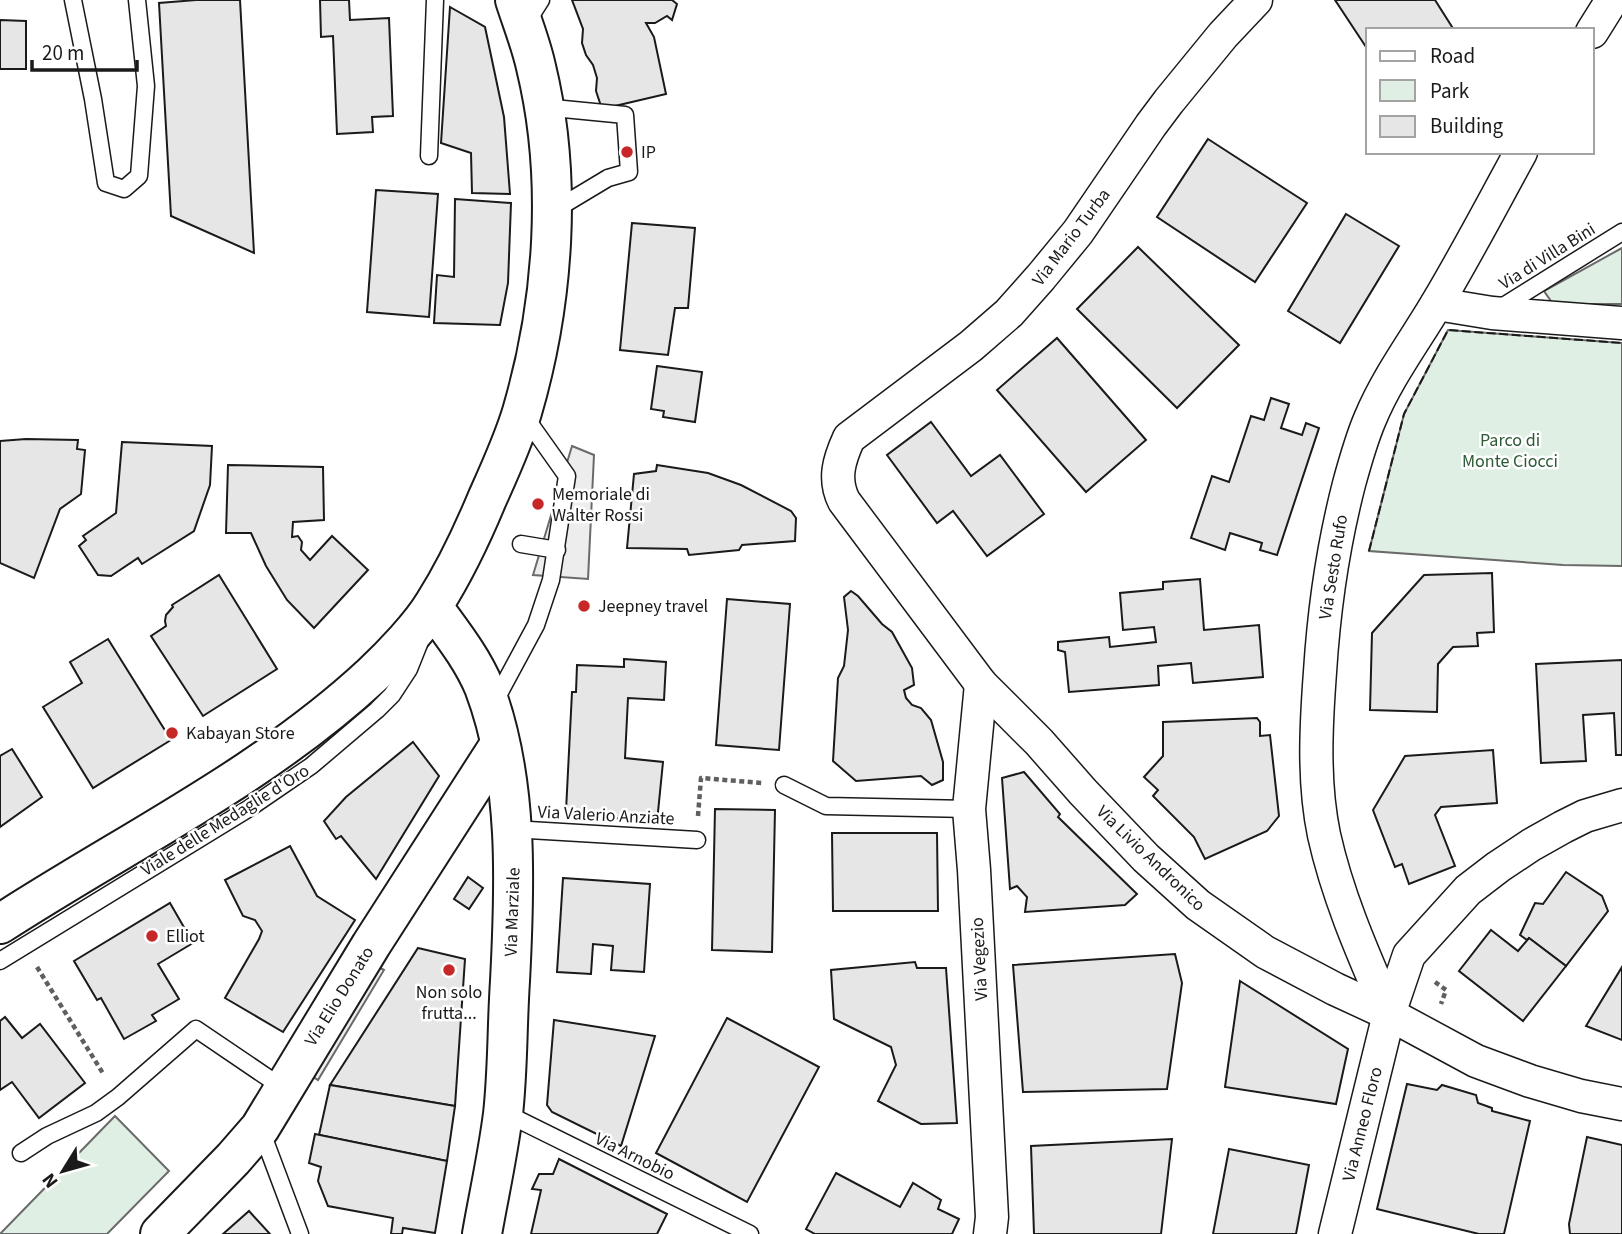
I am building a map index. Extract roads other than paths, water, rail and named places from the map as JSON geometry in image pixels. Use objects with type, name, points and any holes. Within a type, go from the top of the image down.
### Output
[{"type":"street","name":"Via Mario Turba","points":[[849,438],[971,346],[1009,313],[1078,232],[1169,101],[1223,35],[1256,0]]},
{"type":"street","points":[[1594,29],[1612,0]]},
{"type":"street","name":"Viale delle Medaglie d'Oro","points":[[12,935],[47,894],[206,799],[304,731],[372,675],[433,607],[452,574],[476,526],[522,413],[536,359],[548,289],[550,167],[527,9]]},
{"type":"street","name":"Via Sesto Rufo","points":[[1389,1014],[1355,934],[1336,878],[1324,834],[1318,796],[1318,690],[1327,596],[1340,518],[1357,453],[1370,417],[1437,304],[1520,154]]},
{"type":"street","points":[[1437,304],[1492,313],[1622,323]]},
{"type":"street","name":"Via Livio Andronico","points":[[849,438],[837,470],[838,486],[844,501],[981,684],[1039,742],[1146,858],[1198,905],[1265,952],[1465,1055],[1504,1072],[1581,1096],[1622,1104]]},
{"type":"street","name":"Via Marziale","points":[[433,607],[475,667],[495,726],[509,796],[512,829],[512,946],[503,1112],[482,1234]]},
{"type":"street","name":"Via Vegezio","points":[[981,684],[969,809],[987,1112],[992,1217],[990,1234]]},
{"type":"street","name":"Via Elio Donato","points":[[160,1234],[260,1128],[381,929],[495,726]]},
{"type":"street","name":"Via Anneo Floro","points":[[1335,1234],[1389,1014],[1409,955],[1468,890],[1531,845],[1585,816],[1622,805]]},
{"type":"lane","points":[[73,0],[93,99],[106,183],[124,189],[139,176],[145,99],[137,0]]},
{"type":"lane","points":[[429,156],[435,0]]},
{"type":"lane","points":[[543,107],[625,115],[629,173],[608,178],[551,212]]},
{"type":"lane","name":"Via di Villa Bini","points":[[1492,313],[1622,232]]},
{"type":"lane","points":[[495,726],[536,625],[551,580],[567,477],[522,413]]},
{"type":"lane","points":[[521,544],[557,550]]},
{"type":"lane","points":[[783,785],[826,806],[969,809]]},
{"type":"lane","name":"Via Valerio Anziate","points":[[512,829],[696,839]]},
{"type":"lane","name":"Viale delle Medaglie d'Oro","points":[[0,961],[12,935]]},
{"type":"lane","points":[[21,1153],[47,1136],[96,1113],[196,1029],[283,1088]]},
{"type":"lane","name":"Via Arnobio","points":[[503,1112],[750,1234]]},
{"type":"lane","points":[[260,1128],[300,1234]]},
{"type":"place","name":"IP","points":[[627,152]]},
{"type":"place","name":"Memoriale di Walter Rossi","points":[[538,504]]},
{"type":"place","name":"Jeepney travel","points":[[584,606]]},
{"type":"place","name":"Kabayan Store","points":[[172,733]]},
{"type":"place","name":"Elliot","points":[[152,936]]},
{"type":"place","name":"Non solo frutta...","points":[[449,970]]},
{"type":"park label","name":"Parco di Monte Ciocci","points":[[1510,450]]}]
